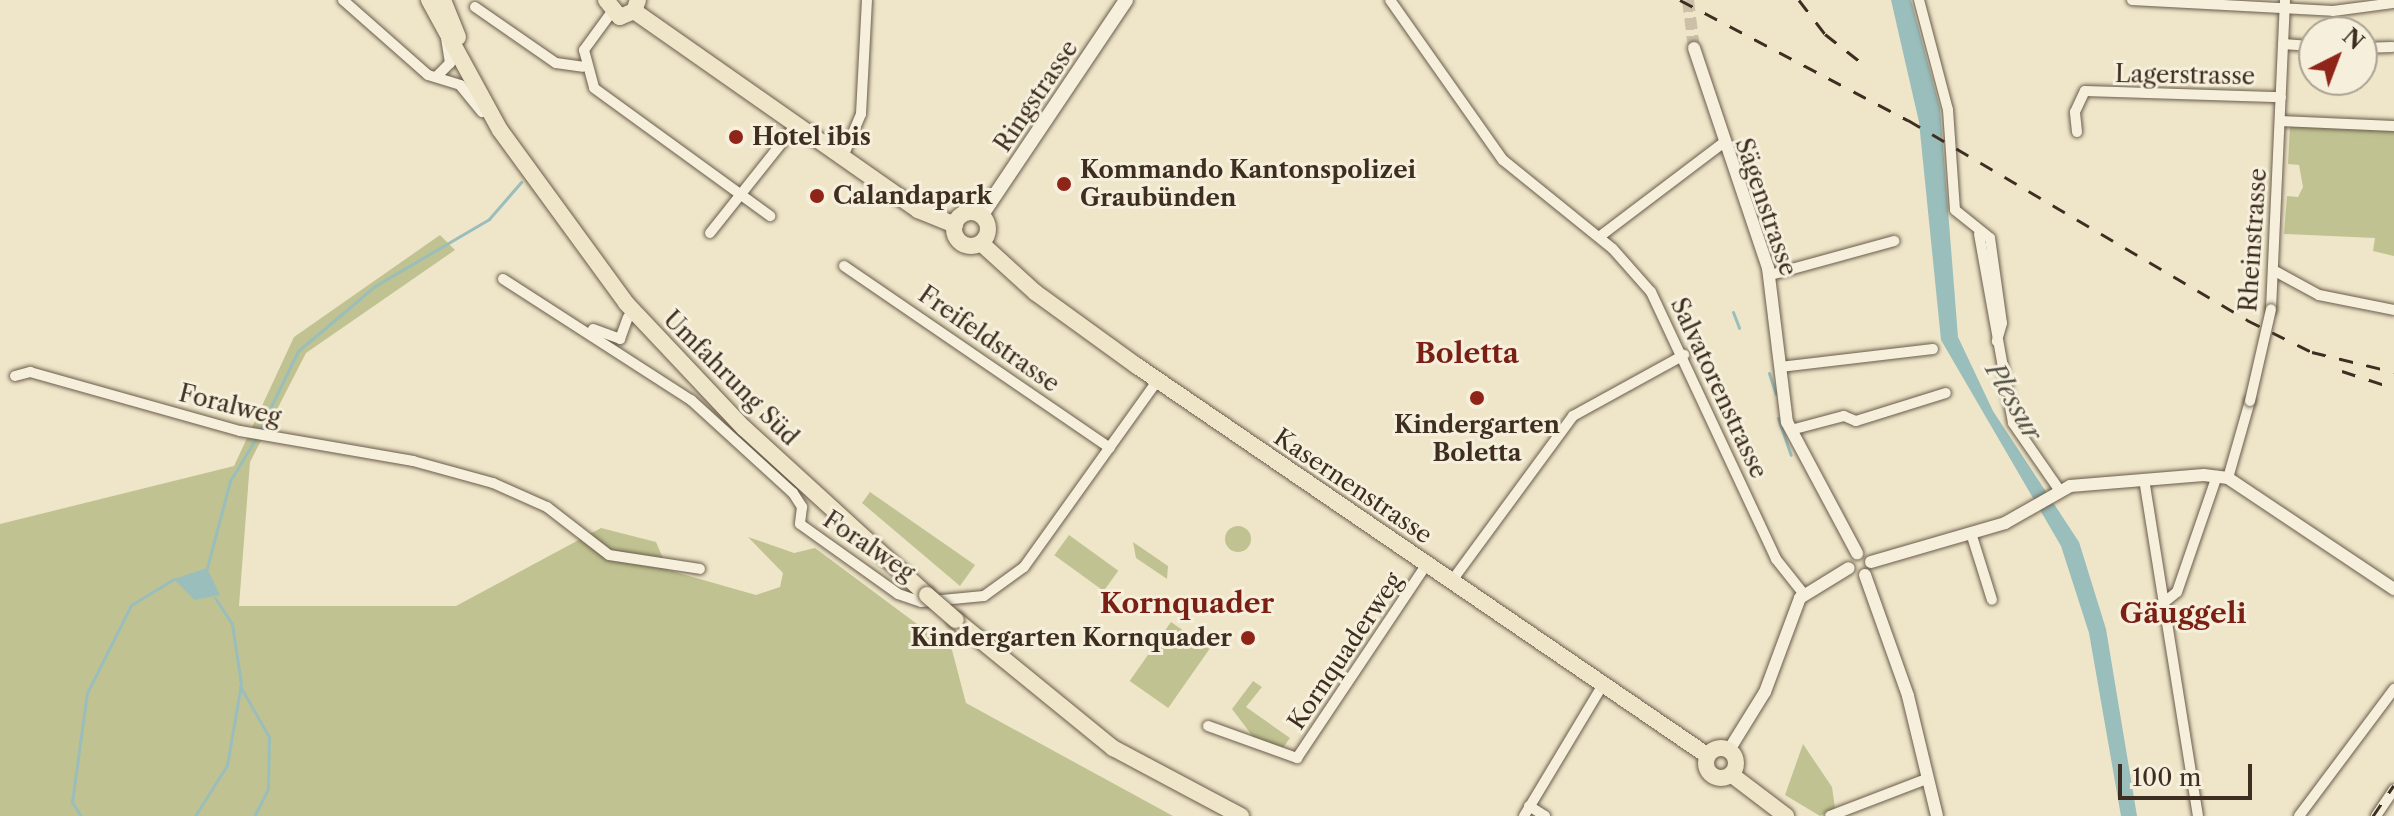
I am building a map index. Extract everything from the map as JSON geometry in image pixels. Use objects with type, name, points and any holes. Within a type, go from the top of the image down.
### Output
[{"type":"main road","name":"Umfahrung Süd","points":[[429,0],[445,35],[500,130],[626,303],[690,374],[927,595],[1113,748],[1241,816]]},
{"type":"main road","name":"Umfahrung Süd","points":[[443,0],[529,169]]},
{"type":"main road","name":"Ringstrasse","points":[[981,216],[1126,0]]},
{"type":"main road","points":[[608,6],[636,6],[842,159],[918,210],[955,225]]},
{"type":"main road","points":[[964,214],[981,216],[988,229],[981,243],[959,241],[955,225],[964,214]]},
{"type":"main road","name":"Kasernenstrasse","points":[[981,243],[1036,293],[1158,380],[1601,688],[1708,756],[1711,775],[1732,775]]},
{"type":"main road","points":[[1708,756],[1729,750],[1737,762],[1732,775],[1786,816]]},
{"type":"street","points":[[343,0],[436,77],[460,85],[500,130]]},
{"type":"street","points":[[842,159],[861,114],[867,0]]},
{"type":"street","name":"Salvatorenstrasse","points":[[1390,0],[1503,160],[1599,237],[1651,292],[1684,355],[1772,550],[1803,593]]},
{"type":"street","points":[[1919,0],[1948,110],[1955,210],[1990,238],[2002,323],[1997,341]]},
{"type":"street","points":[[2132,0],[2394,3]]},
{"type":"street","name":"Rheinstrasse","points":[[2162,604],[2177,592],[2222,477],[2250,401],[2271,309],[2285,4]]},
{"type":"street","points":[[608,6],[587,41],[583,67],[599,93],[770,216]]},
{"type":"street","points":[[475,7],[556,63],[583,67]]},
{"type":"street","points":[[436,77],[450,63],[445,35]]},
{"type":"street","points":[[2283,44],[2298,45]]},
{"type":"street","points":[[2378,47],[2392,47]]},
{"type":"street","name":"Sägenstrasse","points":[[1694,48],[1722,144],[1770,275],[1780,367],[1791,430],[1857,553]]},
{"type":"street","name":"Lagerstrasse","points":[[2077,132],[2075,112],[2085,91],[2281,97]]},
{"type":"street","points":[[2280,121],[2394,126]]},
{"type":"street","points":[[710,233],[795,126]]},
{"type":"street","points":[[1599,237],[1722,144]]},
{"type":"street","points":[[1979,234],[1997,341],[2018,436],[2058,492]]},
{"type":"street","points":[[1770,275],[1894,241]]},
{"type":"street","name":"Freifeldstrasse","points":[[844,266],[1110,448]]},
{"type":"street","points":[[2273,270],[2319,295],[2394,310]]},
{"type":"street","name":"Foralweg","points":[[503,279],[585,329],[713,418],[797,499],[800,524],[898,594],[921,602],[968,602],[1000,587],[1041,547],[1158,380]]},
{"type":"street","points":[[585,329],[620,339],[628,317]]},
{"type":"street","points":[[1780,367],[1933,349]]},
{"type":"street","points":[[1451,582],[1573,416],[1684,355]]},
{"type":"street","name":"Foralweg","points":[[15,376],[30,372],[259,434],[413,461],[504,486],[569,521],[609,555],[700,569]]},
{"type":"street","points":[[1791,430],[1844,416],[1856,421],[1946,393]]},
{"type":"street","points":[[1729,750],[1765,692],[1803,593],[1849,568],[1857,553],[1871,562],[1971,533],[2037,506],[2058,492],[2144,479],[2222,477],[2394,589]]},
{"type":"street","points":[[2144,479],[2198,816]]},
{"type":"street","points":[[1971,533],[1992,600]]},
{"type":"street","points":[[1871,562],[1865,575],[1908,696],[1924,780],[1937,816]]},
{"type":"street","name":"Kornquaderweg","points":[[1208,726],[1297,758],[1426,565]]},
{"type":"street","points":[[1849,568],[1865,575]]},
{"type":"street","points":[[1545,816],[1527,811],[1601,688]]},
{"type":"street","points":[[2299,816],[2394,689]]},
{"type":"street","points":[[1830,816],[1924,780]]},
{"type":"street","points":[[2376,816],[2385,811],[2394,789]]},
{"type":"green space","points":[[2290,126],[2394,131],[2394,256],[2373,251],[2375,238],[2284,234],[2287,196],[2298,197],[2303,187],[2299,165],[2288,164]]},
{"type":"green space","points":[[440,235],[455,250],[306,353],[250,462],[239,606],[456,606],[601,528],[656,542],[668,570],[756,595],[780,587],[783,573],[748,537],[794,553],[815,548],[952,650],[966,703],[1173,816],[0,816],[0,524],[234,466],[294,337]]},
{"type":"green space","points":[[870,492],[975,565],[960,586],[862,503]]},
{"type":"green space","points":[[1238,526],[1247,530],[1251,539],[1247,548],[1238,552],[1229,548],[1225,539],[1229,530]]},
{"type":"green space","points":[[1069,535],[1118,571],[1104,591],[1054,555]]},
{"type":"green space","points":[[1133,542],[1168,566],[1167,579],[1136,558]]},
{"type":"green space","points":[[1171,622],[1210,649],[1168,708],[1130,681]]},
{"type":"green space","points":[[1253,681],[1262,687],[1246,707],[1290,738],[1280,752],[1257,742],[1232,709]]},
{"type":"green space","points":[[1803,744],[1832,787],[1835,808],[1820,816],[1785,795]]},
{"type":"water","points":[[1891,0],[1911,0],[1940,108],[1958,337],[1993,411],[2079,542],[2106,629],[2137,816],[2121,816],[2089,633],[2061,546],[1941,340],[1919,122]]},
{"type":"water","points":[[207,568],[220,595],[194,600],[174,579]]},
{"type":"waterway","points":[[259,431],[298,351],[375,286],[489,219],[521,182]]},
{"type":"waterway","points":[[1733,312],[1739,328]]},
{"type":"waterway","points":[[1769,373],[1776,394]]},
{"type":"waterway","points":[[1778,418],[1791,455]]},
{"type":"waterway","points":[[207,568],[230,481],[256,438]]},
{"type":"waterway","points":[[81,816],[72,802],[87,693],[131,605],[174,579]]},
{"type":"waterway","points":[[195,816],[227,765],[241,684],[232,624],[215,598]]},
{"type":"waterway","points":[[240,686],[269,737],[268,789],[254,816]]},
{"type":"tunnel","points":[[1688,0],[1694,48]]},
{"type":"railway","points":[[1680,0],[1908,120],[2247,320],[2312,352],[2394,372]]},
{"type":"railway","points":[[1799,0],[1825,34],[1867,67]]},
{"type":"railway","points":[[2342,371],[2394,388]]},
{"type":"railway","points":[[2373,816],[2394,785]]},
{"type":"place","name":"Hotel ibis","points":[[736,137]]},
{"type":"place","name":"Kommando Kantonspolizei Graubünden","points":[[1064,184]]},
{"type":"place","name":"Calandapark","points":[[817,196]]},
{"type":"place","name":"Kindergarten Boletta","points":[[1477,398]]},
{"type":"place","name":"Kindergarten Kornquader","points":[[1248,638]]},
{"type":"district","name":"Boletta","points":[[1467,353]]},
{"type":"district","name":"Kornquader","points":[[1187,603]]},
{"type":"district","name":"Gäuggeli","points":[[2183,613]]},
{"type":"water label","name":"Plessur","points":[[2013,402]]}]
